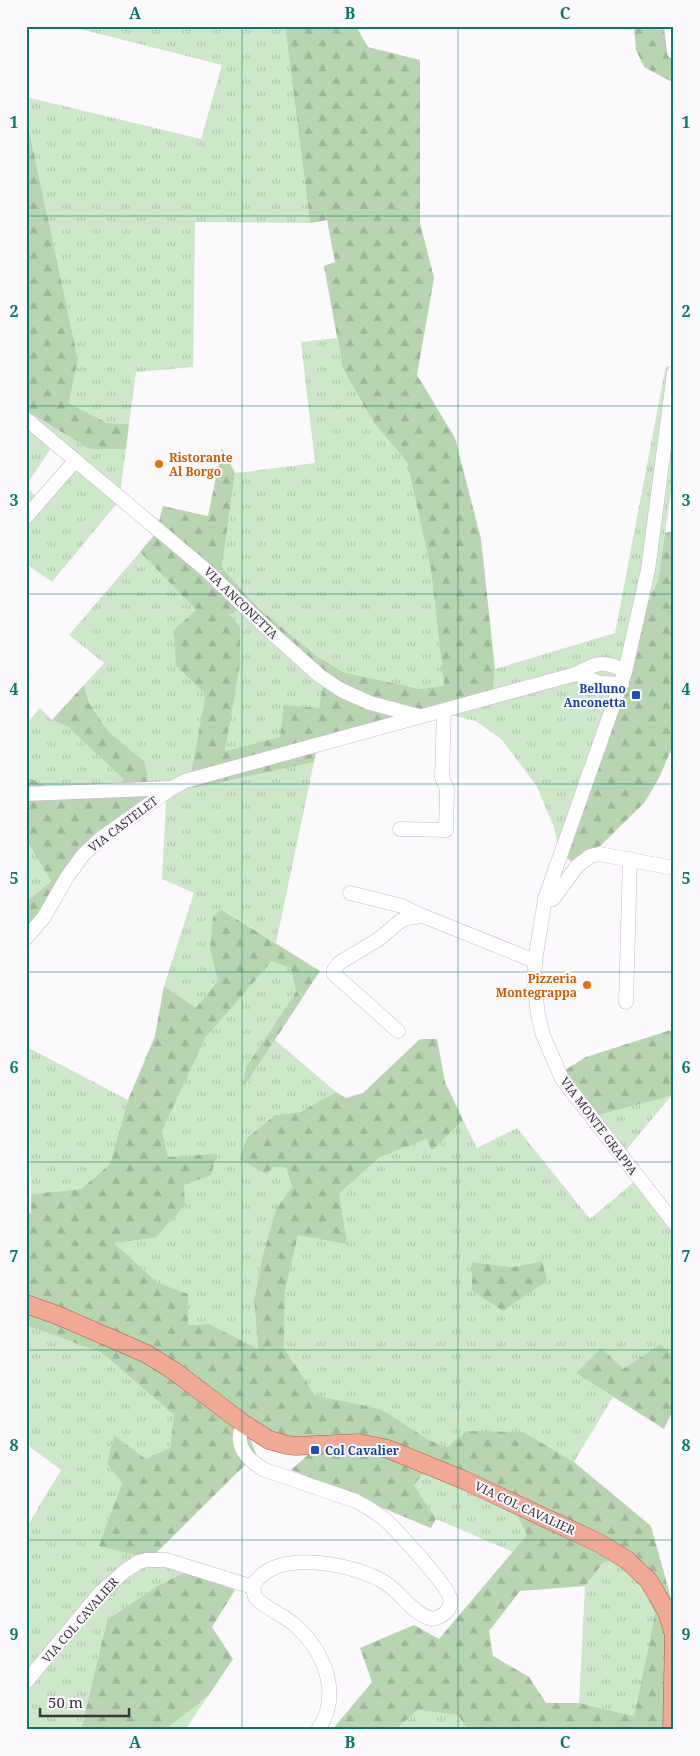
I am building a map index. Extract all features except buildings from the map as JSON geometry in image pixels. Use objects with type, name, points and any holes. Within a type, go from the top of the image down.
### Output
[{"type":"main road","name":"VIA COL CAVALIER","points":[[26,1304],[57,1315],[147,1354],[174,1371],[244,1424],[269,1440],[287,1445],[359,1443],[388,1449],[464,1480],[544,1516],[599,1542],[627,1560],[649,1581],[664,1604],[672,1625],[674,1635],[672,1730]]},
{"type":"street","points":[[671,26],[674,52]]},
{"type":"street","name":"VIA MONTE GRAPPA","points":[[674,373],[648,570],[623,678],[545,899],[534,961],[534,982],[538,1015],[546,1046],[556,1068],[569,1089],[674,1223]]},
{"type":"street","name":"VIA ANCONETTA","points":[[26,419],[206,570],[274,636],[320,676],[341,690],[370,703],[423,716]]},
{"type":"street","points":[[26,517],[75,461]]},
{"type":"street","name":"VIA ANCONETTA","points":[[172,788],[185,781],[576,674],[592,666],[605,663],[612,665],[623,678]]},
{"type":"street","points":[[576,674],[600,683],[623,678]]},
{"type":"street","points":[[400,829],[446,830],[447,790],[442,777],[444,711]]},
{"type":"street","points":[[26,794],[172,788]]},
{"type":"street","name":"VIA CASTELET","points":[[26,938],[44,917],[83,855],[100,839],[172,788]]},
{"type":"street","points":[[545,899],[550,900],[556,896],[577,866],[590,856],[605,854],[674,868]]},
{"type":"street","points":[[626,1002],[630,859]]},
{"type":"street","points":[[350,892],[402,906],[422,916],[534,961]]},
{"type":"street","points":[[398,1031],[334,974],[334,970],[338,963],[379,939],[399,922],[407,918],[422,916]]},
{"type":"street","points":[[244,1424],[240,1430],[239,1441],[244,1452],[252,1462],[265,1470],[370,1508],[394,1529],[443,1585],[450,1597],[451,1604],[444,1614],[432,1619],[412,1607],[395,1590],[377,1578],[342,1567],[303,1562],[278,1566],[260,1575],[253,1587],[253,1594],[259,1601],[296,1626],[319,1655],[330,1688],[330,1701],[326,1719],[318,1730]]},
{"type":"street","name":"VIA COL CAVALIER","points":[[26,1682],[101,1592],[124,1571],[139,1562],[166,1560],[253,1587]]},
{"type":"green space","points":[[68,26],[285,26],[310,223],[195,222],[193,367],[136,372],[129,424],[107,423],[69,403],[78,359],[26,116],[26,97],[201,139],[222,65]]},
{"type":"green space","points":[[285,26],[360,26],[358,30],[368,47],[420,60],[420,223],[434,278],[417,375],[455,438],[481,539],[495,669],[492,701],[316,751],[314,762],[193,788],[191,773],[206,694],[176,666],[174,630],[196,610],[140,552],[156,533],[163,506],[208,516],[222,448],[235,473],[222,567],[255,605],[317,656],[343,672],[420,689],[444,686],[431,570],[407,462],[374,423],[343,369],[324,266],[335,262],[327,220],[310,223]],"holes":[[[239,610],[339,682],[323,687],[319,708],[284,705],[280,737],[225,751],[240,664],[240,626],[229,615]]]},
{"type":"green space","points":[[634,26],[674,26],[674,83],[644,67],[636,50]]},
{"type":"green space","points":[[26,116],[78,359],[69,403],[107,423],[129,424],[126,449],[89,449],[26,410]]},
{"type":"green space","points":[[337,338],[343,369],[374,423],[407,462],[431,570],[444,687],[420,689],[343,672],[317,656],[255,605],[222,567],[235,473],[315,463],[301,342]]},
{"type":"green space","points":[[666,365],[674,371],[674,472],[658,580],[640,622],[559,852],[554,827],[536,785],[502,740],[476,721],[447,714],[492,701],[495,669],[615,633]]},
{"type":"green space","points":[[26,410],[89,449],[126,449],[119,501],[52,582],[26,564],[26,487],[41,501],[76,461],[55,442],[26,486]]},
{"type":"green space","points":[[674,531],[674,743],[659,778],[644,803],[590,856],[577,866],[559,852],[640,622],[658,580],[665,533]]},
{"type":"green space","points":[[140,552],[196,610],[176,666],[207,694],[191,773],[282,768],[314,762],[276,943],[222,909],[210,950],[218,979],[196,1009],[164,986],[194,893],[162,879],[166,801],[151,798],[145,762],[108,731],[89,703],[84,685],[104,663],[69,635]]},
{"type":"green space","points":[[239,610],[339,682],[319,708],[280,737],[224,751],[240,664],[229,615]]},
{"type":"green space","points":[[84,685],[89,703],[108,731],[145,762],[151,798],[112,828],[26,929],[26,902],[51,881],[26,839],[26,779],[30,778],[67,796],[115,791],[124,780],[68,727],[52,720]]},
{"type":"green space","points":[[40,708],[52,720],[68,727],[124,780],[115,791],[67,796],[31,778],[26,779],[26,724]]},
{"type":"green space","points":[[26,839],[51,881],[26,902]]},
{"type":"green space","points":[[221,909],[320,971],[244,1087],[246,1067],[296,992],[291,969],[272,961],[205,1038],[162,1131],[168,1157],[217,1154],[211,1175],[184,1185],[185,1205],[155,1238],[114,1243],[157,1282],[188,1294],[188,1325],[209,1324],[258,1349],[254,1301],[263,1255],[276,1209],[292,1187],[286,1168],[274,1167],[266,1174],[239,1159],[247,1138],[275,1115],[300,1112],[336,1092],[346,1098],[363,1093],[420,1039],[437,1039],[445,1082],[463,1120],[432,1151],[427,1139],[380,1157],[339,1194],[347,1244],[298,1235],[285,1292],[284,1348],[315,1395],[381,1409],[429,1440],[448,1447],[466,1431],[523,1432],[574,1462],[651,1526],[674,1609],[674,1730],[468,1730],[458,1715],[418,1710],[395,1730],[332,1730],[372,1682],[360,1648],[414,1625],[439,1639],[527,1535],[503,1488],[435,1459],[414,1485],[436,1519],[431,1528],[291,1470],[309,1454],[241,1414],[256,1454],[150,1559],[99,1546],[122,1483],[107,1464],[114,1435],[146,1459],[170,1448],[174,1415],[102,1353],[26,1325],[26,1214],[31,1213],[31,1194],[81,1189],[110,1164],[128,1100],[155,1036],[164,986],[196,1008],[218,980],[210,950],[213,917]],"holes":[[[630,1554],[655,1614],[634,1716],[579,1703],[546,1703],[529,1677],[493,1656],[489,1631],[520,1591],[585,1586],[603,1563]]]},
{"type":"green space","points":[[272,961],[291,969],[296,992],[246,1067],[245,1086],[275,1040],[336,1092],[300,1112],[275,1115],[239,1159],[266,1174],[274,1167],[286,1168],[292,1187],[276,1209],[254,1301],[258,1350],[209,1324],[188,1325],[188,1294],[157,1282],[114,1243],[155,1238],[168,1157],[162,1131],[204,1038]]},
{"type":"green space","points":[[674,1029],[674,1095],[595,1116],[562,1072],[586,1057]]},
{"type":"green space","points":[[29,1048],[128,1100],[110,1164],[81,1189],[31,1194],[28,1104],[26,1104],[26,1050]]},
{"type":"green space","points":[[674,1095],[674,1097],[671,1096],[623,1154],[595,1116]]},
{"type":"green space","points":[[463,1120],[477,1148],[517,1128],[590,1219],[640,1177],[674,1219],[674,1356],[660,1344],[623,1369],[577,1373],[613,1397],[574,1462],[523,1432],[448,1447],[429,1440],[381,1409],[315,1395],[284,1348],[285,1292],[298,1235],[380,1157],[427,1139],[432,1151]],"holes":[[[542,1261],[472,1290],[472,1262],[513,1267]]]},
{"type":"green space","points":[[542,1261],[547,1281],[503,1311],[472,1290],[472,1262],[513,1267]]},
{"type":"green space","points":[[26,1325],[102,1353],[174,1415],[170,1449],[146,1459],[114,1435],[107,1464],[122,1483],[100,1546],[150,1559],[186,1572],[157,1586],[107,1620],[81,1730],[26,1730],[26,1528],[61,1470],[26,1444]]},
{"type":"green space","points":[[660,1344],[674,1356],[674,1408],[664,1429],[576,1373],[601,1348],[623,1369]]},
{"type":"green space","points":[[435,1459],[503,1488],[527,1535],[513,1552],[436,1519],[414,1485]]},
{"type":"green space","points":[[630,1553],[655,1614],[634,1716],[579,1703],[585,1586],[603,1563]]},
{"type":"green space","points":[[186,1572],[235,1590],[212,1627],[233,1659],[208,1696],[165,1730],[81,1730],[107,1620],[157,1586]]},
{"type":"green space","points":[[208,1696],[185,1730],[165,1730]]},
{"type":"green space","points":[[418,1710],[458,1715],[468,1730],[395,1730]]},
{"type":"place","name":"Ristorante Al Borgo","points":[[159,464]]},
{"type":"place","name":"Belluno Anconetta","points":[[636,695]]},
{"type":"place","name":"Pizzeria Montegrappa","points":[[587,985]]},
{"type":"place","name":"Col Cavalier","points":[[315,1450]]}]
